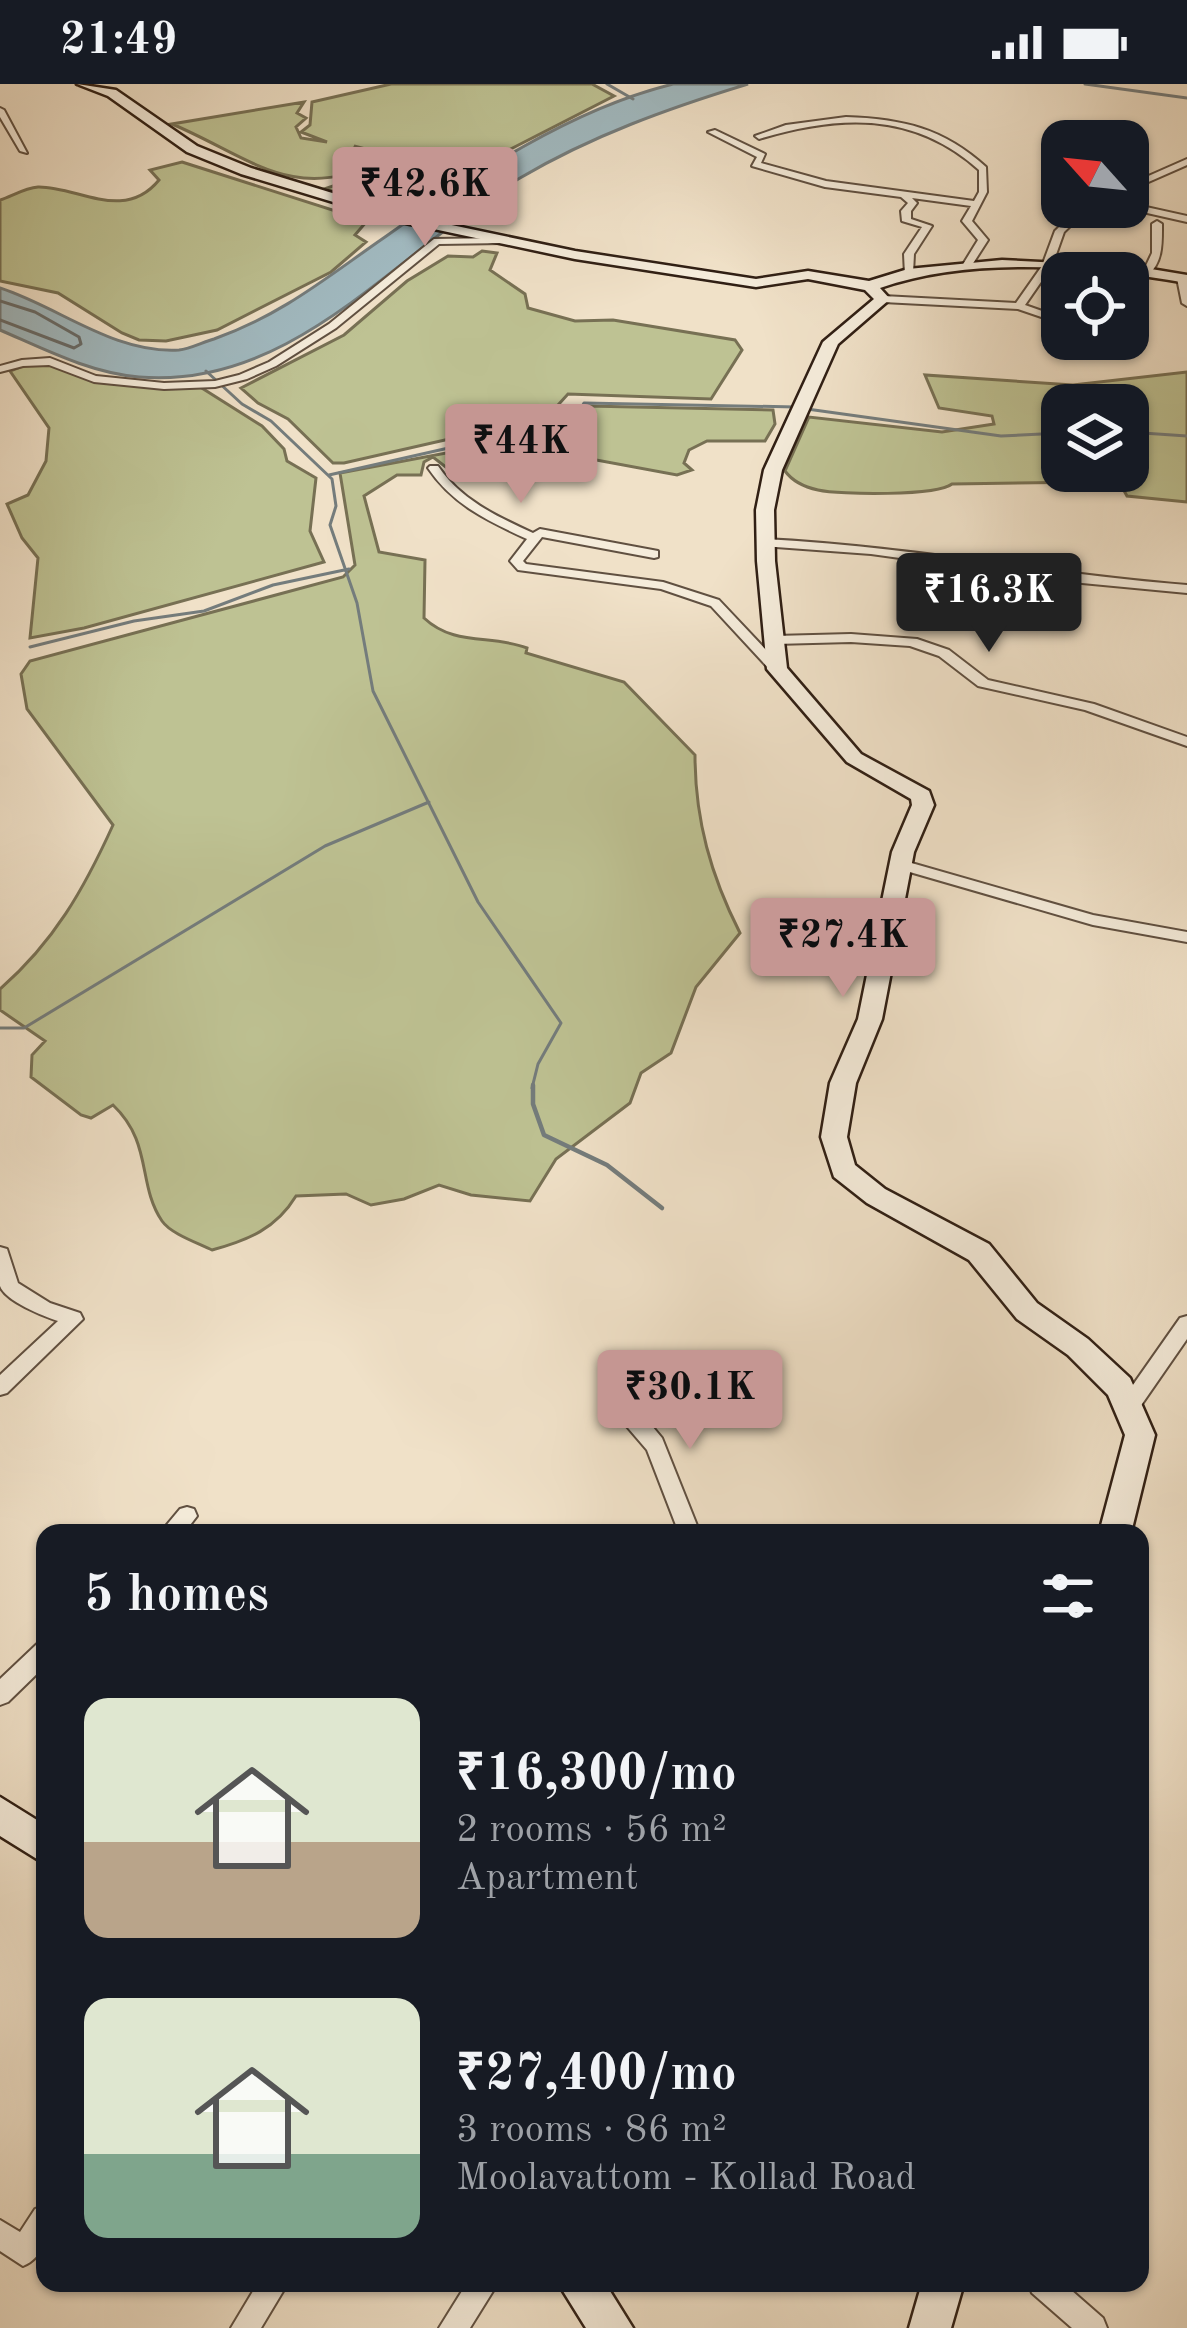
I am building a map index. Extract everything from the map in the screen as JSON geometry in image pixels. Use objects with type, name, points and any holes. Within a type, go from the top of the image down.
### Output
[{"type":"main road","points":[[82,84],[112,93],[192,149],[401,218],[500,242],[739,281],[773,282],[808,275],[869,286],[908,273],[967,266],[1041,266]]},
{"type":"main road","points":[[1149,272],[1184,278]]},
{"type":"main road","points":[[869,286],[883,299],[831,342],[772,470],[765,543],[777,669],[854,758],[921,796],[923,805],[901,865],[869,1019],[844,1083],[834,1137],[843,1170],[876,1196],[980,1252],[1027,1311],[1120,1387],[1140,1435],[1116,1524]]},
{"type":"main road","points":[[0,1815],[36,1840]]},
{"type":"main road","points":[[585,2292],[612,2328]]},
{"type":"main road","points":[[930,2328],[941,2292]]},
{"type":"street","points":[[0,110],[24,152]]},
{"type":"street","points":[[759,136],[785,126],[856,120],[923,130],[981,166],[983,192],[967,221],[982,240],[967,266]]},
{"type":"street","points":[[712,132],[762,156],[754,163],[771,170],[903,196],[976,204]]},
{"type":"street","points":[[1149,179],[1187,162]]},
{"type":"street","points":[[903,196],[914,202],[906,211],[907,221],[927,226],[908,254],[908,273]]},
{"type":"street","points":[[1149,211],[1187,220]]},
{"type":"street","points":[[1149,270],[1157,253],[1157,224]]},
{"type":"street","points":[[0,369],[41,357],[111,382],[223,382],[276,360],[365,304],[437,241],[500,242]]},
{"type":"street","points":[[1019,306],[1041,273]]},
{"type":"street","points":[[1184,278],[1187,303]]},
{"type":"street","points":[[883,299],[1019,306],[1041,314]]},
{"type":"street","points":[[434,468],[450,490],[477,511],[534,538]]},
{"type":"street","points":[[654,554],[540,533],[516,561],[522,567],[692,594],[716,603],[777,669]]},
{"type":"street","points":[[765,543],[948,560],[1111,585],[1187,589]]},
{"type":"street","points":[[775,640],[912,642],[944,653],[983,683],[1089,707],[1187,742]]},
{"type":"street","points":[[901,865],[1094,920],[1187,937]]},
{"type":"street","points":[[0,1254],[10,1287],[43,1308],[74,1319],[0,1387]]},
{"type":"street","points":[[1128,1408],[1187,1324]]},
{"type":"street","points":[[633,1422],[660,1447],[672,1497],[686,1524]]},
{"type":"street","points":[[179,1524],[187,1516]]},
{"type":"street","points":[[0,1694],[36,1660]]},
{"type":"street","points":[[0,2234],[23,2252],[36,2232]]},
{"type":"street","points":[[245,2328],[268,2292]]},
{"type":"street","points":[[453,2328],[478,2292]]},
{"type":"street","points":[[1052,2292],[1093,2328]]},
{"type":"green space","points":[[391,84],[592,84],[614,96],[499,155],[417,208],[401,209],[324,189],[386,168],[392,156],[354,146],[379,163],[348,174],[295,177],[172,124],[304,102],[297,113],[306,118],[296,127],[301,138],[327,142],[301,132],[310,125],[312,102]]},
{"type":"green space","points":[[182,162],[367,221],[355,235],[366,242],[331,272],[217,330],[166,341],[139,340],[122,333],[58,293],[0,281],[0,200],[38,187],[100,199],[131,199],[159,180],[150,170]]},
{"type":"green space","points":[[482,251],[497,253],[490,270],[525,294],[528,308],[575,321],[613,320],[735,340],[742,350],[711,399],[568,394],[538,427],[480,432],[344,463],[333,463],[288,419],[241,388],[344,335],[407,281],[448,256],[473,257]]},
{"type":"green space","points":[[38,360],[97,382],[197,385],[262,426],[284,449],[287,461],[316,478],[310,531],[324,562],[84,628],[30,638],[38,558],[22,538],[7,504],[28,495],[46,461],[49,428],[10,371]]},
{"type":"green space","points":[[1187,372],[1187,502],[1125,492],[1149,492],[1149,384],[1082,384]]},
{"type":"green space","points":[[925,375],[1058,384],[1041,384],[1041,483],[829,492],[804,486],[785,471],[809,417],[942,432],[994,424],[992,416],[939,408]]},
{"type":"green space","points":[[587,406],[773,410],[775,424],[765,441],[707,441],[689,450],[684,463],[692,470],[677,475],[564,454],[546,456],[538,465],[461,479],[433,457],[424,462],[421,475],[397,475],[364,496],[379,552],[425,560],[424,618],[436,627],[461,637],[514,644],[527,648],[526,653],[624,682],[695,755],[707,847],[740,933],[696,987],[671,1053],[641,1073],[630,1103],[556,1159],[530,1201],[471,1195],[439,1185],[371,1205],[346,1194],[296,1196],[270,1225],[238,1242],[212,1250],[185,1238],[166,1226],[154,1207],[126,1119],[113,1105],[91,1118],[81,1115],[31,1077],[32,1055],[45,1041],[0,1010],[0,989],[66,913],[113,825],[27,709],[21,674],[30,661],[343,577],[355,565],[340,473],[515,440],[549,440],[566,432]]},
{"type":"water","points":[[673,84],[748,84],[631,124],[547,163],[475,208],[342,309],[247,362],[195,375],[121,375],[0,330],[0,288],[132,345],[179,350],[214,339],[303,294],[452,191],[559,127]]},
{"type":"waterway","points":[[607,84],[633,99]]},
{"type":"waterway","points":[[1085,84],[1187,98]]},
{"type":"waterway","points":[[206,371],[242,404],[271,421],[332,479],[336,506],[330,525],[345,570]]},
{"type":"waterway","points":[[329,475],[453,447],[547,438],[572,424],[584,403],[796,407]]},
{"type":"waterway","points":[[807,409],[1001,436],[1041,434]]},
{"type":"waterway","points":[[1149,433],[1187,436]]},
{"type":"waterway","points":[[30,647],[134,621],[204,611],[273,585],[345,570]]},
{"type":"waterway","points":[[345,570],[357,603],[373,691],[428,802]]},
{"type":"waterway","points":[[0,1028],[24,1028],[325,846],[428,802]]},
{"type":"waterway","points":[[428,802],[478,902],[561,1023],[538,1064],[532,1088]]},
{"type":"waterway","points":[[533,1085],[533,1104],[544,1135],[607,1165],[662,1208]]}]
